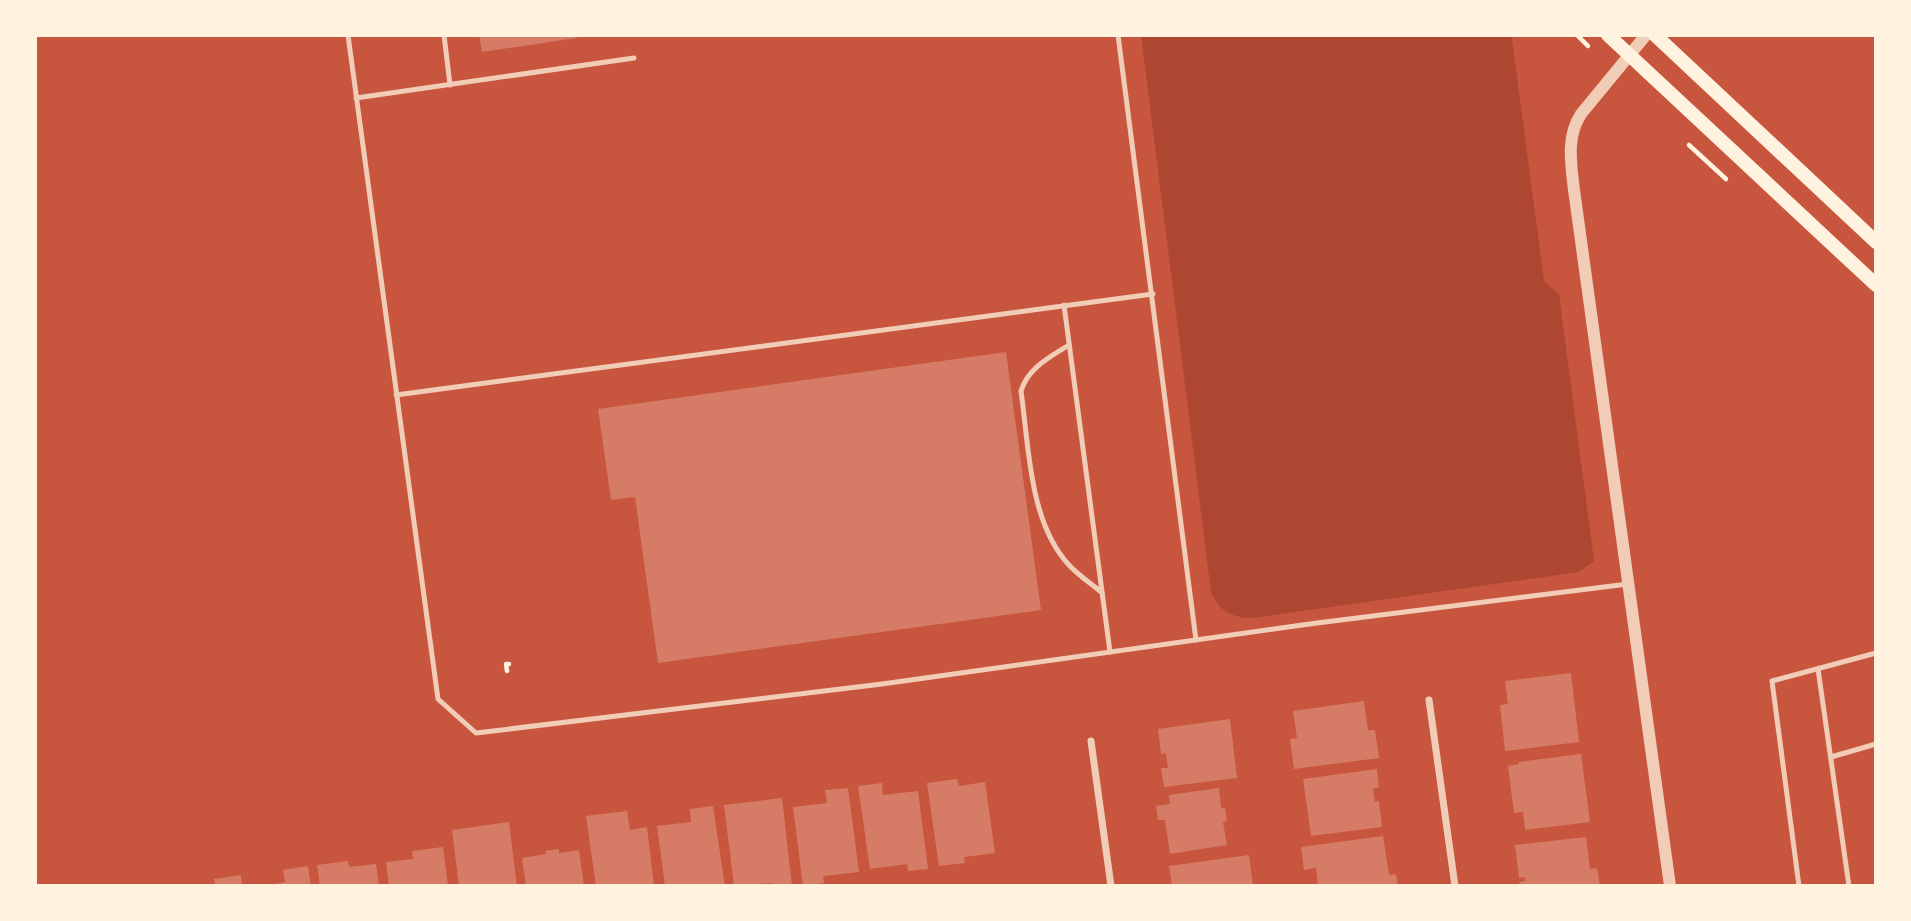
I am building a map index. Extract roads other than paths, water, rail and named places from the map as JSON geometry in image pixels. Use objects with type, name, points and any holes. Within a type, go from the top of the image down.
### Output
[{"type":"main road","points":[[1608,35],[1876,285]]},
{"type":"main road","points":[[1655,35],[1876,242]]},
{"type":"street","points":[[1646,35],[1581,114],[1574,128],[1570,149],[1670,886]]},
{"type":"street","points":[[1429,700],[1455,886]]},
{"type":"street","points":[[1091,741],[1111,886]]},
{"type":"lane","points":[[348,35],[438,699],[476,733],[882,684],[1628,584]]},
{"type":"lane","points":[[444,35],[450,85]]},
{"type":"lane","points":[[1118,35],[1196,640]]},
{"type":"lane","points":[[356,98],[634,58]]},
{"type":"lane","points":[[396,395],[1153,294]]},
{"type":"lane","points":[[1064,305],[1110,652]]},
{"type":"lane","points":[[1069,345],[1031,372],[1024,380],[1021,391],[1038,507],[1044,527],[1070,566],[1102,593]]},
{"type":"lane","points":[[1799,886],[1772,681],[1876,653]]},
{"type":"lane","points":[[1818,669],[1849,886]]},
{"type":"lane","points":[[1831,757],[1876,744]]}]
